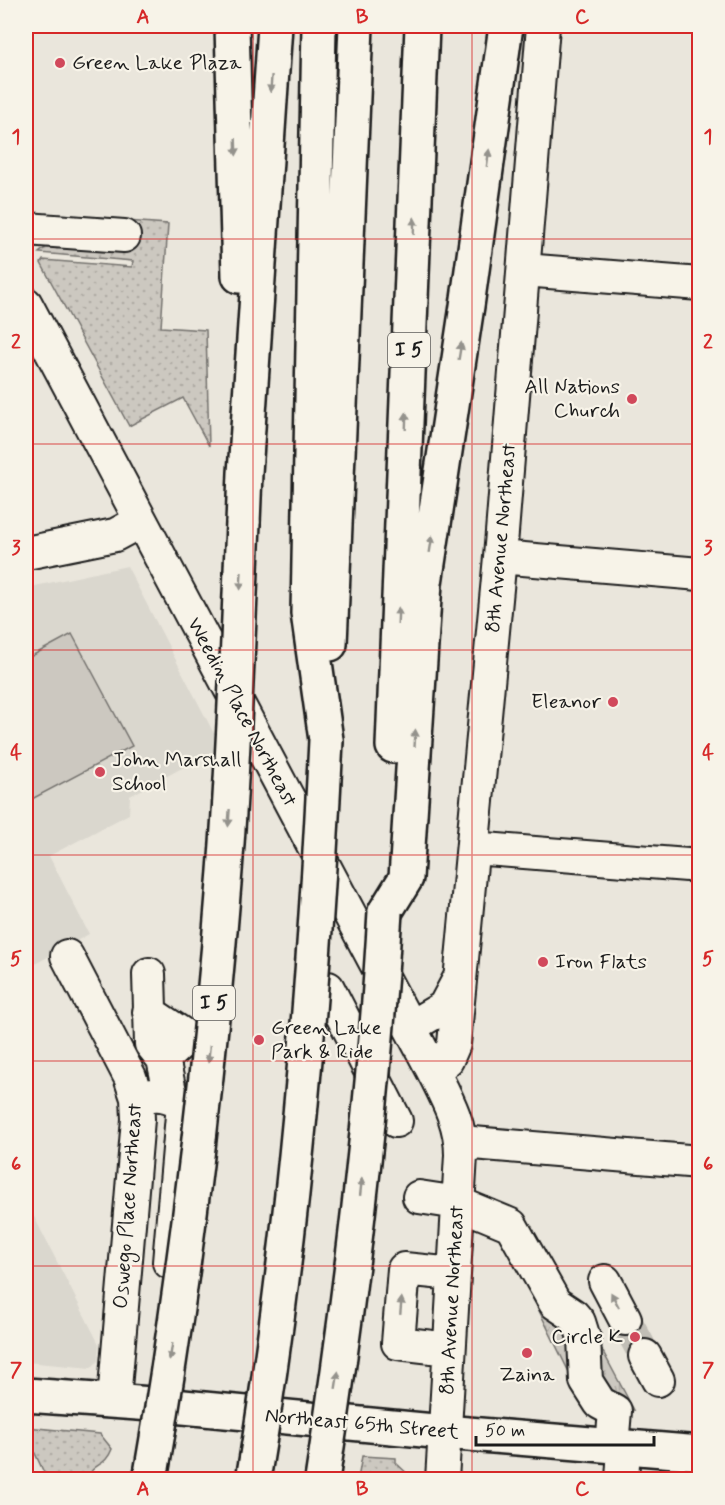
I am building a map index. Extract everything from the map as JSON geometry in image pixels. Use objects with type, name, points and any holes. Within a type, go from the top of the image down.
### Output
[{"type":"main road","points":[[232,26],[245,473]]},
{"type":"main road","name":"I 5","points":[[150,1479],[190,1215],[216,984],[233,753],[245,473],[275,26]]},
{"type":"main road","points":[[319,26],[308,614],[326,740]]},
{"type":"main road","points":[[253,1479],[272,1356],[298,1140],[315,946],[326,740],[356,26]]},
{"type":"main road","name":"I 5","points":[[322,1479],[357,1225],[372,1080],[385,912],[422,26]]},
{"type":"main road","points":[[385,912],[406,878],[425,583],[506,26]]},
{"type":"main road","name":"Northeast 65th Street","points":[[26,1395],[699,1453]]},
{"type":"street","name":"8th Avenue Northeast","points":[[433,1071],[447,1060],[452,1052],[460,978],[500,556],[543,26]]},
{"type":"street","points":[[26,229],[124,236]]},
{"type":"street","points":[[524,270],[699,284]]},
{"type":"street","name":"Weedin Place Northeast","points":[[26,304],[410,1027],[433,1071],[459,1131]]},
{"type":"street","points":[[26,553],[115,535],[141,521]]},
{"type":"street","points":[[500,556],[699,574]]},
{"type":"street","points":[[473,848],[699,866]]},
{"type":"street","name":"Oswego Place Northeast","points":[[67,956],[130,1077],[137,1098],[138,1119],[114,1401]]},
{"type":"street","points":[[149,974],[149,1012],[173,1046],[177,1100],[176,1173],[165,1320]]},
{"type":"street","name":"8th Avenue Northeast","points":[[410,1027],[444,1007],[460,978]]},
{"type":"street","points":[[328,988],[396,1121]]},
{"type":"street","points":[[108,1034],[149,1012]]},
{"type":"street","points":[[137,1098],[153,1094],[177,1100]]},
{"type":"street","name":"8th Avenue Northeast","points":[[442,1479],[458,1203],[459,1131]]},
{"type":"street","points":[[459,1131],[699,1162]]},
{"type":"street","points":[[134,1170],[176,1173]]},
{"type":"street","points":[[418,1197],[458,1203],[511,1225],[555,1303],[573,1315],[582,1330],[585,1344],[584,1376],[590,1390],[600,1403],[615,1411],[622,1479]]},
{"type":"street","points":[[450,1349],[398,1343],[404,1269],[454,1274]]},
{"type":"street","points":[[605,1281],[626,1319]]},
{"type":"shaded area","name":"John Marshall School","points":[[127,566],[221,747],[130,796],[129,814],[49,856],[89,934],[26,969],[26,588]]},
{"type":"shaded area","points":[[26,1201],[99,1344],[98,1361],[91,1368],[26,1362]]},
{"type":"green space","points":[[126,221],[168,224],[161,327],[206,330],[209,446],[183,398],[129,426],[41,263],[43,260],[132,267],[133,261],[39,253],[50,244]]},
{"type":"green space","points":[[72,634],[132,746],[32,799],[26,786],[26,659]]},
{"type":"green space","points":[[528,1288],[577,1303],[634,1410],[585,1405]]},
{"type":"green space","points":[[26,1427],[100,1434],[112,1449],[106,1459],[92,1470],[87,1479],[47,1479],[26,1434]]},
{"type":"green space","points":[[362,1456],[396,1458],[396,1463],[413,1479],[358,1479]]},
{"type":"tunnel","points":[[625,1319],[645,1356]]},
{"type":"place","name":"Green Lake Plaza","points":[[60,63]]},
{"type":"place","name":"All Nations Church","points":[[632,399]]},
{"type":"place","name":"Eleanor","points":[[613,702]]},
{"type":"place","name":"John Marshall School","points":[[100,772]]},
{"type":"place","name":"Iron Flats","points":[[543,962]]},
{"type":"place","name":"Green Lake Park & Ride","points":[[259,1040]]},
{"type":"place","name":"Circle K","points":[[635,1337]]},
{"type":"place","name":"Zaina","points":[[527,1353]]}]
